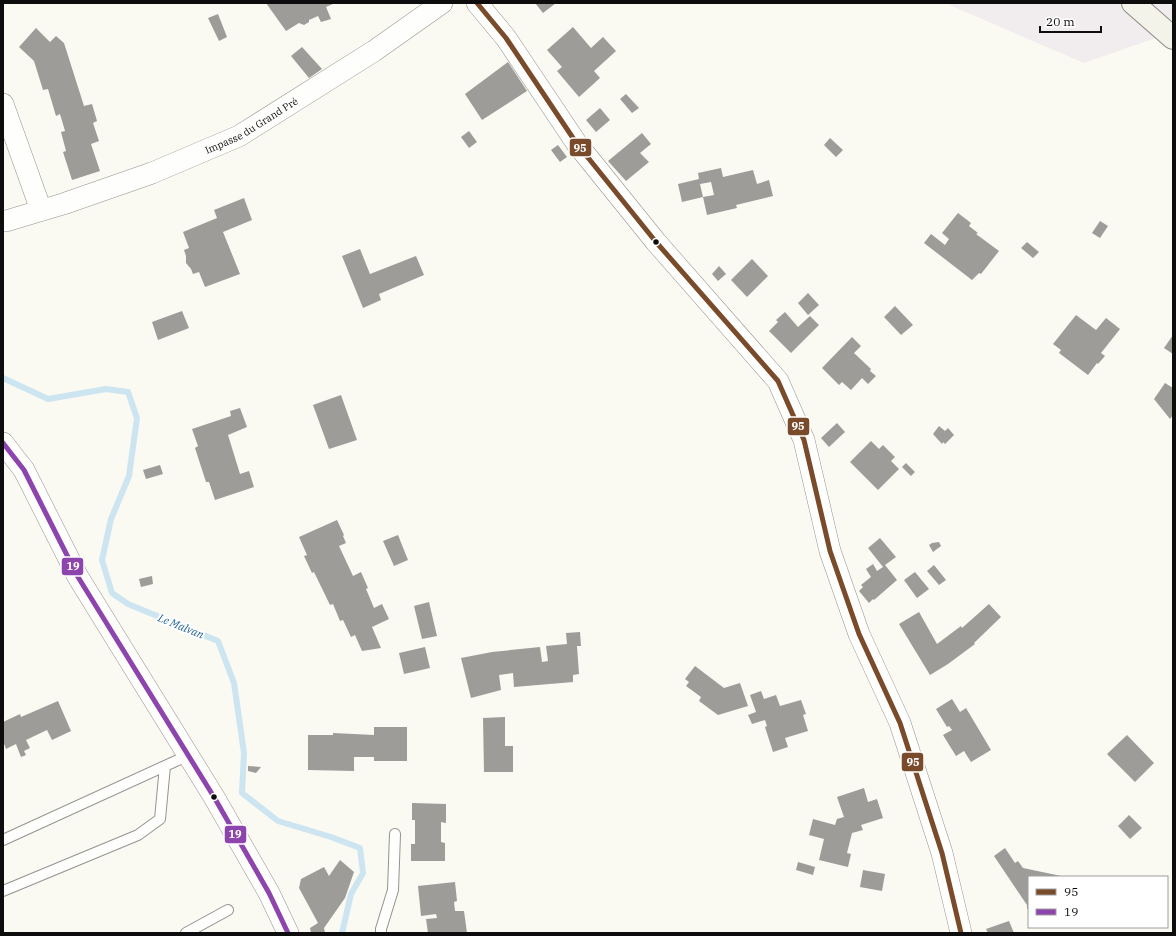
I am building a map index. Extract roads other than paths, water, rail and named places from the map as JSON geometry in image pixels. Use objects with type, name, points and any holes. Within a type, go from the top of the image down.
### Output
[{"type":"main road","points":[[1133,3],[1173,38]]},
{"type":"street","name":"Impasse du Grand Pré","points":[[6,221],[63,204],[152,173],[239,136],[374,51],[442,3]]},
{"type":"street","points":[[477,3],[506,38],[576,144],[656,242],[778,381],[804,440],[830,551],[860,634],[902,730],[942,853],[961,933]]},
{"type":"street","points":[[3,104],[41,210]]},
{"type":"street","points":[[3,442],[24,470],[78,577],[214,797],[269,893],[288,933]]},
{"type":"lane","points":[[3,840],[189,756]]},
{"type":"lane","points":[[3,891],[138,835],[160,819],[164,766]]},
{"type":"lane","points":[[381,933],[393,890],[394,834]]},
{"type":"lane","points":[[186,933],[228,910]]},
{"type":"waterway","name":"Le Malvan","points":[[3,378],[48,399],[106,389],[128,392],[137,418],[129,476],[111,519],[102,560],[112,593],[128,604],[218,641],[234,683],[244,753],[242,793],[278,821],[331,837],[360,848],[363,873],[351,894],[342,933]]}]
